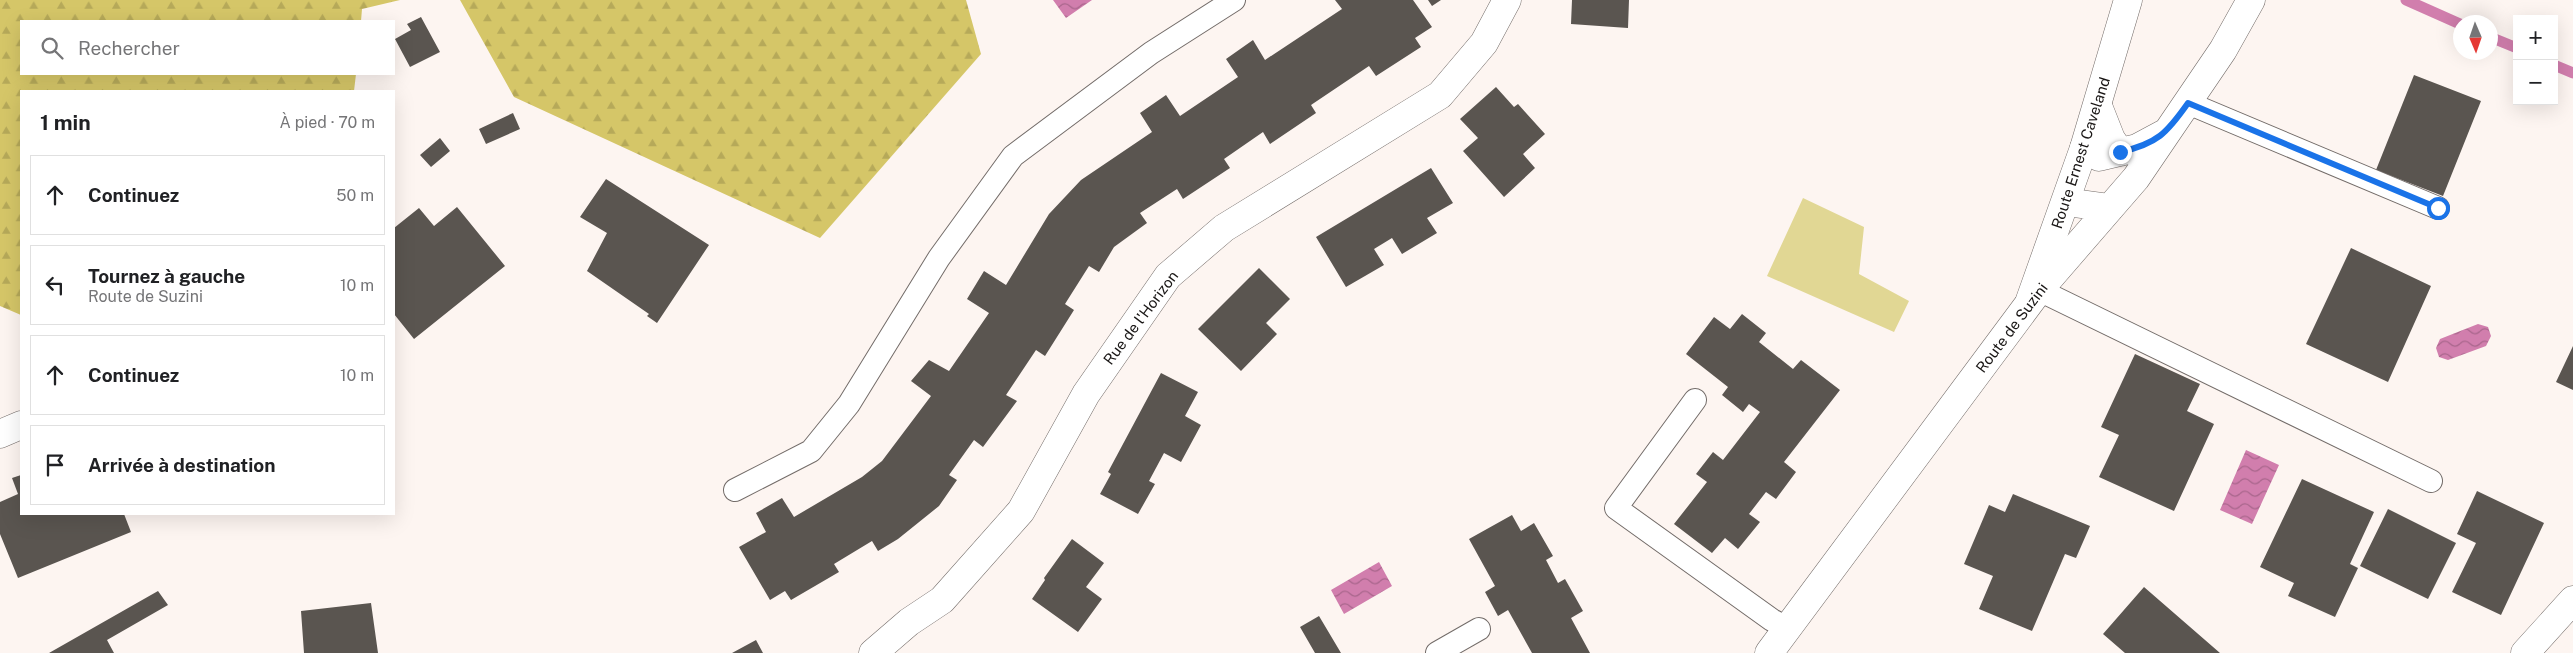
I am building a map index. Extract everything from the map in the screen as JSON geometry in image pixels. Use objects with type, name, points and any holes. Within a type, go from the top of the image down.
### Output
[{"type":"street","name":"Rue de l'Horizon","points":[[873,653],[909,622],[942,600],[1021,511],[1086,394],[1168,276],[1224,228],[1440,95],[1484,43],[1506,0]]},
{"type":"street","name":"Route Ernest Caveland","points":[[2034,297],[2098,106],[2128,0]]},
{"type":"street","name":"Route de Suzini","points":[[1769,653],[2034,297],[2136,178],[2223,50],[2250,0]]},
{"type":"street","points":[[2098,106],[2111,139],[2120,152]]},
{"type":"street","points":[[2084,148],[2100,157],[2138,148],[2169,131]]},
{"type":"street","points":[[2066,202],[2110,208]]},
{"type":"street","points":[[0,434],[20,425]]},
{"type":"street","points":[[2525,653],[2573,600]]},
{"type":"lane","points":[[735,490],[810,451],[849,404],[939,258],[1013,156],[1151,53],[1234,0]]},
{"type":"lane","points":[[2188,103],[2438,208]]},
{"type":"lane","points":[[2034,297],[2431,481]]},
{"type":"lane","points":[[1695,400],[1616,508],[1752,607],[1788,629]]},
{"type":"lane","points":[[1437,653],[1479,629]]},
{"type":"green space","points":[[0,0],[400,0],[362,9],[361,20],[20,20],[20,75],[356,75],[354,90],[20,90],[20,315],[0,306]]},
{"type":"green space","points":[[460,0],[966,0],[981,54],[820,238],[514,97]]},
{"type":"shaded area","points":[[1803,198],[1864,227],[1859,274],[1909,301],[1894,332],[1767,276]]},
{"type":"water","points":[[1053,0],[1092,0],[1066,18]]},
{"type":"water","points":[[2478,324],[2488,327],[2491,336],[2486,346],[2448,360],[2439,357],[2436,348],[2440,339]]},
{"type":"water","points":[[2246,450],[2279,465],[2252,524],[2220,510]]},
{"type":"water","points":[[1379,562],[1392,586],[1344,614],[1331,590]]},
{"type":"building","points":[[1335,0],[1413,0],[1432,27],[1415,38],[1421,47],[1376,76],[1369,66],[1311,105],[1316,113],[1270,144],[1263,132],[1224,159],[1230,168],[1183,199],[1177,189],[1140,213],[1147,223],[1114,247],[1099,272],[1089,266],[1065,304],[1074,310],[1045,356],[1036,350],[1006,395],[1017,401],[983,447],[974,440],[949,475],[957,480],[939,506],[898,539],[878,551],[872,541],[834,564],[839,572],[791,600],[785,591],[770,600],[739,547],[766,532],[756,513],[782,498],[794,517],[862,477],[882,461],[931,396],[911,381],[929,360],[949,371],[989,313],[967,299],[984,271],[1006,285],[1049,214],[1081,180],[1152,132],[1140,113],[1166,95],[1180,116],[1238,77],[1226,59],[1253,40],[1265,60],[1342,9]]},
{"type":"building","points":[[1428,0],[1441,0],[1432,6]]},
{"type":"building","points":[[1572,0],[1629,0],[1628,28],[1571,24]]},
{"type":"building","points":[[421,17],[440,52],[410,67],[395,39],[411,30],[407,24]]},
{"type":"building","points":[[2414,75],[2481,101],[2443,196],[2376,170]]},
{"type":"building","points":[[1496,87],[1514,107],[1518,104],[1545,134],[1523,154],[1535,168],[1504,197],[1463,151],[1478,138],[1460,119]]},
{"type":"building","points":[[513,113],[520,129],[486,144],[479,129]]},
{"type":"building","points":[[440,138],[450,151],[431,167],[420,155]]},
{"type":"building","points":[[1431,168],[1453,203],[1427,218],[1437,233],[1402,254],[1392,238],[1374,249],[1384,265],[1346,287],[1316,237]]},
{"type":"building","points":[[606,179],[709,245],[657,323],[647,316],[649,314],[587,271],[607,233],[580,217]]},
{"type":"building","points":[[457,207],[505,266],[414,339],[395,315],[395,227],[419,208],[434,226]]},
{"type":"building","points":[[2351,248],[2431,286],[2388,382],[2306,344]]},
{"type":"building","points":[[1259,268],[1290,299],[1266,323],[1277,334],[1241,371],[1198,329]]},
{"type":"building","points":[[1742,314],[1766,333],[1759,342],[1793,369],[1801,360],[1840,390],[1784,462],[1796,472],[1776,499],[1766,492],[1749,514],[1760,522],[1738,549],[1725,538],[1712,553],[1674,524],[1707,482],[1696,474],[1713,452],[1723,460],[1760,412],[1749,404],[1743,412],[1722,395],[1728,387],[1686,354],[1714,317],[1730,329]]},
{"type":"building","points":[[2573,346],[2573,390],[2556,382]]},
{"type":"building","points":[[2135,354],[2200,384],[2187,411],[2214,424],[2174,511],[2099,477],[2119,435],[2101,427]]},
{"type":"building","points":[[1161,373],[1198,392],[1185,416],[1201,425],[1181,462],[1164,453],[1149,481],[1155,484],[1138,514],[1100,494],[1111,474],[1108,472]]},
{"type":"building","points":[[20,475],[20,515],[124,515],[131,532],[18,578],[0,534],[0,502],[18,494],[12,478]]},
{"type":"building","points":[[2302,479],[2374,512],[2350,564],[2358,568],[2335,617],[2288,596],[2294,583],[2260,567]]},
{"type":"building","points":[[2477,491],[2544,523],[2501,615],[2452,592],[2476,543],[2457,534]]},
{"type":"building","points":[[2013,494],[2090,526],[2076,558],[2065,554],[2032,631],[1979,609],[1993,576],[1964,564],[1989,505],[2005,512]]},
{"type":"building","points":[[2388,509],[2456,543],[2428,599],[2360,566]]},
{"type":"building","points":[[1512,515],[1521,531],[1534,523],[1553,556],[1546,560],[1558,583],[1565,579],[1583,611],[1571,618],[1590,653],[1532,653],[1508,610],[1498,616],[1485,592],[1495,586],[1469,539]]},
{"type":"building","points":[[1072,539],[1104,563],[1086,587],[1102,599],[1078,632],[1032,599],[1045,580],[1044,578]]},
{"type":"building","points":[[2144,587],[2220,653],[2125,653],[2103,634]]},
{"type":"building","points":[[158,591],[168,605],[107,640],[114,653],[49,653]]},
{"type":"building","points":[[371,603],[378,653],[304,653],[301,611]]},
{"type":"building","points":[[1319,616],[1341,653],[1315,653],[1300,627]]},
{"type":"building","points":[[756,640],[763,653],[732,653]]},
{"type":"waterway","points":[[2406,0],[2453,21]]},
{"type":"waterway","points":[[2498,40],[2513,46]]},
{"type":"waterway","points":[[2558,67],[2573,73]]},
{"type":"route","points":[[2120,152],[2138,148],[2169,131],[2188,103],[2438,208]]}]
